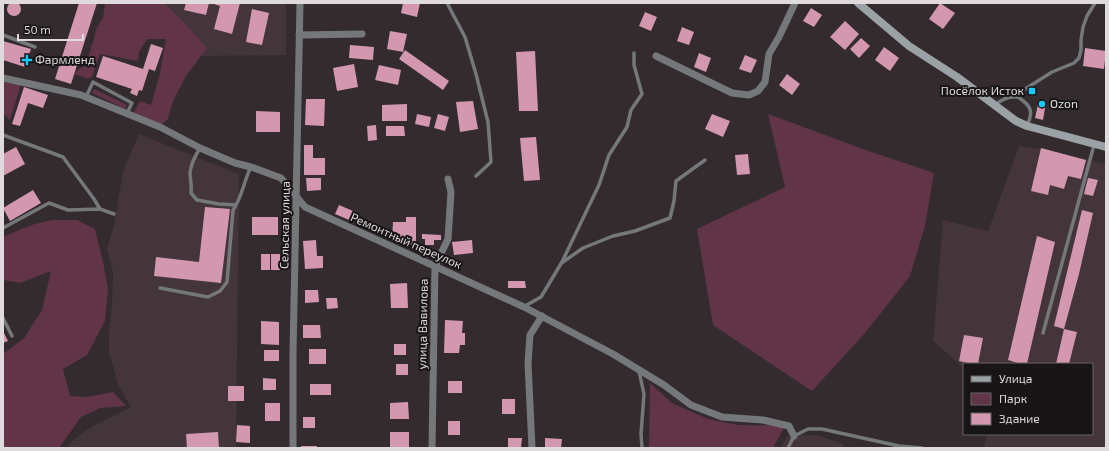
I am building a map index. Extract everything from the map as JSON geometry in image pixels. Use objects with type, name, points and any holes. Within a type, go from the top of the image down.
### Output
[{"type":"street","name":"Сельская улица","points":[[293,448],[293,345],[300,3]]},
{"type":"street","points":[[656,56],[732,93],[749,95],[758,91],[765,82],[769,54],[795,3]]},
{"type":"street","points":[[858,3],[909,46],[958,77],[1016,121],[1027,126],[1106,147]]},
{"type":"street","points":[[299,36],[362,34]]},
{"type":"street","name":"Ремонтный переулок","points":[[3,78],[81,95],[160,127],[200,148],[235,163],[281,178],[305,207],[542,316],[613,354],[664,385],[691,405],[722,417],[763,420],[789,426],[794,436]]},
{"type":"street","name":"улица Вавилова","points":[[432,448],[435,266],[448,239],[451,192],[448,179]]},
{"type":"street","points":[[532,448],[528,364],[530,335],[542,316]]},
{"type":"lane","points":[[447,3],[465,37],[488,122],[491,162],[476,176]]},
{"type":"lane","points":[[994,105],[1014,96],[1052,72],[1074,63],[1079,58],[1083,27],[1094,3]]},
{"type":"lane","points":[[3,35],[35,47]]},
{"type":"lane","points":[[524,307],[541,297],[562,262],[599,186],[609,155],[628,127],[631,110],[642,94],[634,66],[634,53]]},
{"type":"lane","points":[[86,97],[93,82],[99,84],[132,103],[127,114]]},
{"type":"lane","points":[[1014,96],[1020,98],[1029,105],[1031,112],[1027,126]]},
{"type":"lane","points":[[3,135],[63,157],[100,209]]},
{"type":"lane","points":[[1043,333],[1072,223],[1095,144]]},
{"type":"lane","points":[[200,148],[193,158],[190,173],[192,184],[191,193],[197,200],[236,205]]},
{"type":"lane","points":[[562,262],[584,248],[614,236],[670,218],[674,201],[676,181],[704,160]]},
{"type":"lane","points":[[160,288],[208,297],[220,291],[226,282],[233,210],[246,175],[251,167]]},
{"type":"lane","points":[[3,228],[49,203],[68,210],[100,209],[114,214]]},
{"type":"lane","points":[[3,318],[12,336]]},
{"type":"lane","points":[[639,370],[644,394],[641,434],[642,448]]},
{"type":"lane","points":[[788,448],[794,436],[808,429],[822,429],[899,446],[922,448]]},
{"type":"shaded area","points":[[144,3],[286,3],[286,55],[202,56],[179,29]]},
{"type":"shaded area","points":[[139,134],[239,174],[236,448],[67,448],[73,440],[91,427],[131,407],[119,387],[109,353],[113,272],[107,249],[114,225],[123,171]]},
{"type":"shaded area","points":[[1019,146],[1041,149],[1106,164],[1106,448],[984,448],[987,435],[1093,435],[1093,363],[963,363],[963,367],[933,341],[943,220],[988,231]]},
{"type":"shaded area","points":[[816,435],[843,444],[842,448],[781,448],[787,436]]},
{"type":"green space","points":[[105,3],[164,3],[207,48],[186,76],[173,101],[168,119],[161,125],[133,114],[140,101],[151,105],[160,73],[166,39],[147,39],[139,52],[138,61],[100,54],[92,77],[88,79],[74,74],[85,66],[96,29],[103,18]]},
{"type":"green space","points":[[3,82],[21,84],[10,120],[3,113]]},
{"type":"green space","points":[[94,89],[127,105],[125,109],[92,93]]},
{"type":"green space","points":[[768,114],[874,153],[934,173],[925,226],[910,276],[865,333],[812,391],[713,325],[697,229],[785,187]]},
{"type":"green space","points":[[54,220],[77,220],[95,229],[108,289],[105,321],[87,355],[63,369],[70,396],[87,397],[113,392],[126,406],[100,408],[81,417],[59,448],[3,448],[3,354],[24,338],[42,310],[51,271],[20,283],[3,280],[3,237],[34,224]]},
{"type":"green space","points":[[650,383],[672,403],[708,419],[738,425],[785,426],[773,448],[649,448]]},
{"type":"building","points":[[14,2],[19,4],[21,9],[19,14],[14,16],[9,14],[7,9],[9,4]]},
{"type":"building","points":[[79,3],[97,3],[71,84],[55,79]]},
{"type":"building","points":[[186,3],[209,3],[206,15],[184,10]]},
{"type":"building","points":[[211,3],[240,3],[232,34],[214,29],[220,6]]},
{"type":"building","points":[[403,3],[420,3],[417,17],[401,13]]},
{"type":"building","points":[[940,3],[955,13],[943,29],[929,19]]},
{"type":"building","points":[[811,8],[822,15],[814,27],[803,21]]},
{"type":"building","points":[[252,9],[269,13],[262,45],[246,42]]},
{"type":"building","points":[[645,12],[657,17],[651,31],[639,26]]},
{"type":"building","points":[[845,21],[859,34],[845,50],[830,37]]},
{"type":"building","points":[[682,27],[694,32],[689,45],[677,41]]},
{"type":"building","points":[[390,31],[407,34],[403,52],[387,49]]},
{"type":"building","points":[[861,38],[870,46],[859,58],[850,49]]},
{"type":"building","points":[[3,41],[31,49],[25,67],[3,60]]},
{"type":"building","points":[[151,44],[163,48],[155,71],[149,69],[142,91],[139,90],[137,96],[130,93],[132,89],[96,77],[103,56],[143,69]]},
{"type":"building","points":[[350,45],[374,47],[373,60],[349,58]]},
{"type":"building","points":[[884,47],[899,58],[890,71],[875,60]]},
{"type":"building","points":[[1085,48],[1106,51],[1104,69],[1083,66]]},
{"type":"building","points":[[405,50],[449,81],[443,90],[399,59]]},
{"type":"building","points":[[535,51],[538,111],[519,111],[516,52]]},
{"type":"building","points":[[699,53],[711,58],[706,72],[694,67]]},
{"type":"building","points":[[745,55],[757,60],[751,73],[739,69]]},
{"type":"building","points":[[354,64],[358,87],[337,91],[333,68]]},
{"type":"building","points":[[379,65],[401,70],[398,85],[375,80]]},
{"type":"building","points":[[787,74],[800,84],[792,95],[779,85]]},
{"type":"building","points":[[24,87],[48,95],[43,108],[28,103],[20,126],[12,124]]},
{"type":"building","points":[[306,99],[325,99],[324,126],[305,125]]},
{"type":"building","points":[[1039,100],[1046,102],[1043,120],[1035,118]]},
{"type":"building","points":[[473,101],[478,129],[460,132],[456,102]]},
{"type":"building","points":[[407,104],[407,121],[382,121],[382,105]]},
{"type":"building","points":[[256,111],[280,112],[280,132],[256,132]]},
{"type":"building","points":[[417,114],[431,117],[429,127],[415,124]]},
{"type":"building","points":[[438,114],[449,117],[445,131],[434,128]]},
{"type":"building","points":[[712,114],[730,121],[723,137],[705,129]]},
{"type":"building","points":[[376,125],[377,140],[368,141],[367,126]]},
{"type":"building","points":[[386,126],[404,126],[405,136],[386,136]]},
{"type":"building","points":[[536,137],[540,180],[524,181],[520,138]]},
{"type":"building","points":[[304,145],[313,145],[313,158],[325,158],[325,175],[304,175]]},
{"type":"building","points":[[16,147],[25,164],[3,176],[3,154]]},
{"type":"building","points":[[1041,148],[1086,160],[1081,179],[1068,176],[1064,189],[1050,185],[1048,195],[1031,191]]},
{"type":"building","points":[[748,154],[750,174],[737,175],[735,155]]},
{"type":"building","points":[[306,178],[321,178],[321,190],[307,191]]},
{"type":"building","points":[[1088,178],[1098,180],[1093,196],[1084,194]]},
{"type":"building","points":[[33,190],[41,203],[10,221],[3,208]]},
{"type":"building","points":[[339,205],[353,211],[349,220],[335,214]]},
{"type":"building","points":[[205,207],[230,209],[221,283],[154,276],[156,257],[199,262]]},
{"type":"building","points":[[1082,210],[1093,213],[1079,274],[1064,329],[1054,326]]},
{"type":"building","points":[[252,217],[278,217],[278,235],[252,235]]},
{"type":"building","points":[[406,217],[416,217],[416,245],[404,245],[404,238],[392,238],[393,222],[406,222]]},
{"type":"building","points":[[422,234],[441,235],[441,240],[434,240],[434,245],[425,245],[425,239],[422,239]]},
{"type":"building","points":[[1037,236],[1055,242],[1027,363],[1018,363],[1008,360]]},
{"type":"building","points":[[316,240],[317,256],[323,256],[323,268],[305,269],[303,241]]},
{"type":"building","points":[[472,240],[473,253],[454,255],[452,242]]},
{"type":"building","points":[[261,254],[270,254],[270,270],[261,270]]},
{"type":"building","points":[[271,254],[280,254],[280,270],[271,270]]},
{"type":"building","points":[[508,281],[525,281],[526,288],[508,288]]},
{"type":"building","points":[[407,283],[408,308],[391,308],[390,284]]},
{"type":"building","points":[[305,290],[318,290],[319,302],[305,303]]},
{"type":"building","points":[[326,298],[337,298],[338,308],[327,309]]},
{"type":"building","points":[[445,320],[463,321],[462,333],[465,333],[465,345],[460,345],[459,353],[444,353]]},
{"type":"building","points":[[261,321],[279,322],[279,345],[261,344]]},
{"type":"building","points":[[303,325],[320,325],[321,338],[303,338]]},
{"type":"building","points":[[1064,329],[1077,332],[1069,363],[1056,363]]},
{"type":"building","points":[[3,331],[8,341],[3,343]]},
{"type":"building","points":[[964,335],[983,338],[978,363],[959,361]]},
{"type":"building","points":[[394,344],[406,344],[406,355],[394,355]]},
{"type":"building","points":[[309,349],[326,349],[326,364],[309,364]]},
{"type":"building","points":[[264,350],[279,350],[279,361],[264,361]]},
{"type":"building","points":[[396,364],[408,364],[408,375],[396,375]]},
{"type":"building","points":[[263,378],[276,379],[276,390],[263,390]]},
{"type":"building","points":[[448,381],[462,381],[462,393],[448,393]]},
{"type":"building","points":[[310,384],[331,384],[331,395],[310,395]]},
{"type":"building","points":[[228,386],[244,386],[244,401],[228,401]]},
{"type":"building","points":[[502,399],[515,399],[515,414],[502,414]]},
{"type":"building","points":[[408,402],[409,419],[390,419],[390,403]]},
{"type":"building","points":[[265,403],[280,403],[280,421],[265,421]]},
{"type":"building","points":[[303,417],[315,417],[315,428],[303,428]]},
{"type":"building","points":[[448,421],[460,421],[460,435],[448,435]]},
{"type":"building","points":[[237,425],[250,426],[250,443],[236,442]]},
{"type":"building","points":[[218,432],[219,448],[187,448],[186,434]]},
{"type":"building","points":[[390,432],[409,432],[409,448],[390,448]]},
{"type":"building","points":[[508,438],[522,438],[521,448],[508,448]]},
{"type":"building","points":[[545,438],[562,439],[561,448],[545,448]]},
{"type":"building","points":[[301,446],[317,446],[317,448],[301,448]]},
{"type":"place","name":"Фармленд","points":[[27,60]]},
{"type":"place","name":"Посёлок Исток","points":[[1032,91]]},
{"type":"place","name":"Ozon","points":[[1042,104]]}]
